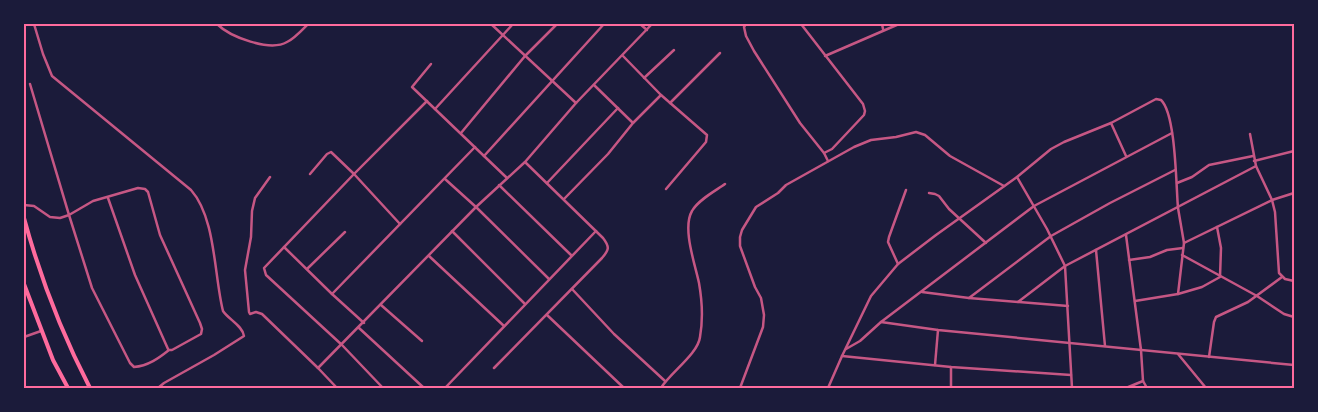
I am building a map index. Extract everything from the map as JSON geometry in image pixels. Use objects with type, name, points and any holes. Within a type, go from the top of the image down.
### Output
[{"type":"main road","points":[[24,218],[51,304],[90,388]]},
{"type":"main road","points":[[24,284],[41,331],[68,388]]},
{"type":"street","points":[[34,24],[52,76],[191,190],[201,203],[214,255],[223,310],[244,331],[244,336],[158,388]]},
{"type":"street","points":[[217,24],[222,29],[238,37],[267,45],[286,43],[308,24]]},
{"type":"street","points":[[491,24],[576,103]]},
{"type":"street","points":[[435,109],[512,24]]},
{"type":"street","points":[[461,133],[526,56],[558,24]]},
{"type":"street","points":[[484,156],[604,24]]},
{"type":"street","points":[[640,24],[647,30]]},
{"type":"street","points":[[318,368],[498,185],[525,162],[576,103],[652,24]]},
{"type":"street","points":[[746,24],[744,27],[746,36],[754,50],[800,123],[828,160]]},
{"type":"street","points":[[801,24],[863,104],[866,111],[832,149],[824,153]]},
{"type":"street","points":[[882,24],[883,30]]},
{"type":"street","points":[[825,56],[899,24]]},
{"type":"street","points":[[644,78],[674,50]]},
{"type":"street","points":[[670,103],[720,52]]},
{"type":"street","points":[[623,56],[661,95],[707,136],[706,142],[666,189]]},
{"type":"street","points":[[431,64],[412,87],[507,178]]},
{"type":"street","points":[[24,206],[34,206],[50,217],[60,218],[68,215],[94,201],[138,188],[145,189],[148,192],[160,234],[202,329],[201,334],[169,350],[160,358],[149,363],[134,366],[130,363],[92,288],[68,215],[30,84]]},
{"type":"street","points":[[594,85],[633,123]]},
{"type":"street","points":[[564,199],[661,95]]},
{"type":"street","points":[[828,388],[871,296],[898,264],[1017,177],[1054,147],[1111,124],[1156,99],[1161,100],[1167,107],[1172,133],[1178,207],[1184,243],[1178,294]]},
{"type":"street","points":[[383,388],[342,345],[264,271],[266,266],[284,247],[427,101]]},
{"type":"street","points":[[547,183],[618,108]]},
{"type":"street","points":[[1111,124],[1126,156]]},
{"type":"street","points":[[740,388],[763,327],[764,304],[755,287],[740,246],[742,230],[756,207],[778,193],[786,185],[828,160],[871,140],[920,133],[950,156],[1004,186]]},
{"type":"street","points":[[845,349],[860,341],[881,322],[1034,206],[1172,133]]},
{"type":"street","points":[[1250,134],[1254,161],[1272,200],[1275,212],[1278,234],[1279,273],[1294,281]]},
{"type":"street","points":[[332,294],[474,146]]},
{"type":"street","points":[[1254,161],[1294,150]]},
{"type":"street","points":[[310,174],[327,154],[331,152],[401,224]]},
{"type":"street","points":[[1177,183],[1192,177],[1209,165],[1253,156]]},
{"type":"street","points":[[494,368],[608,251],[608,243],[596,230],[525,162]]},
{"type":"street","points":[[1018,302],[1065,266],[1256,166]]},
{"type":"street","points":[[969,298],[1050,236],[1175,170]]},
{"type":"street","points":[[270,177],[255,198],[252,211],[251,237],[245,270],[249,314],[256,312],[262,314],[338,388]]},
{"type":"street","points":[[1017,177],[1065,266],[1072,388]]},
{"type":"street","points":[[445,178],[549,279]]},
{"type":"street","points":[[661,388],[665,381],[682,365],[700,338],[701,305],[699,284],[690,239],[689,221],[692,210],[725,184]]},
{"type":"street","points":[[498,185],[572,256]]},
{"type":"street","points":[[898,264],[888,242],[906,190]]},
{"type":"street","points":[[929,193],[938,196],[986,243]]},
{"type":"street","points":[[1184,243],[1272,200],[1294,193]]},
{"type":"street","points":[[108,198],[135,275],[169,350]]},
{"type":"street","points":[[1217,227],[1221,248],[1220,277]]},
{"type":"street","points":[[446,388],[596,230]]},
{"type":"street","points":[[452,231],[525,304]]},
{"type":"street","points":[[307,269],[346,232]]},
{"type":"street","points":[[1126,235],[1141,350],[1143,381],[1147,388]]},
{"type":"street","points":[[284,247],[364,323]]},
{"type":"street","points":[[1130,260],[1150,258],[1166,250],[1183,248]]},
{"type":"street","points":[[1096,250],[1105,346]]},
{"type":"street","points":[[1182,255],[1257,296],[1284,314],[1294,317]]},
{"type":"street","points":[[429,256],[504,326]]},
{"type":"street","points":[[1209,357],[1216,317],[1257,296],[1282,276]]},
{"type":"street","points":[[1135,301],[1178,294],[1202,287],[1220,277]]},
{"type":"street","points":[[572,288],[614,334],[665,381]]},
{"type":"street","points":[[922,292],[1068,306]]},
{"type":"street","points":[[381,306],[422,341]]},
{"type":"street","points":[[547,315],[624,388]]},
{"type":"street","points":[[881,322],[938,330],[1294,365]]},
{"type":"street","points":[[359,328],[424,388]]},
{"type":"street","points":[[935,365],[938,330]]},
{"type":"street","points":[[24,337],[41,331]]},
{"type":"street","points":[[1178,354],[1206,388]]},
{"type":"street","points":[[842,356],[951,367],[1071,375]]},
{"type":"street","points":[[951,367],[951,388]]},
{"type":"street","points":[[1126,388],[1143,381]]}]
